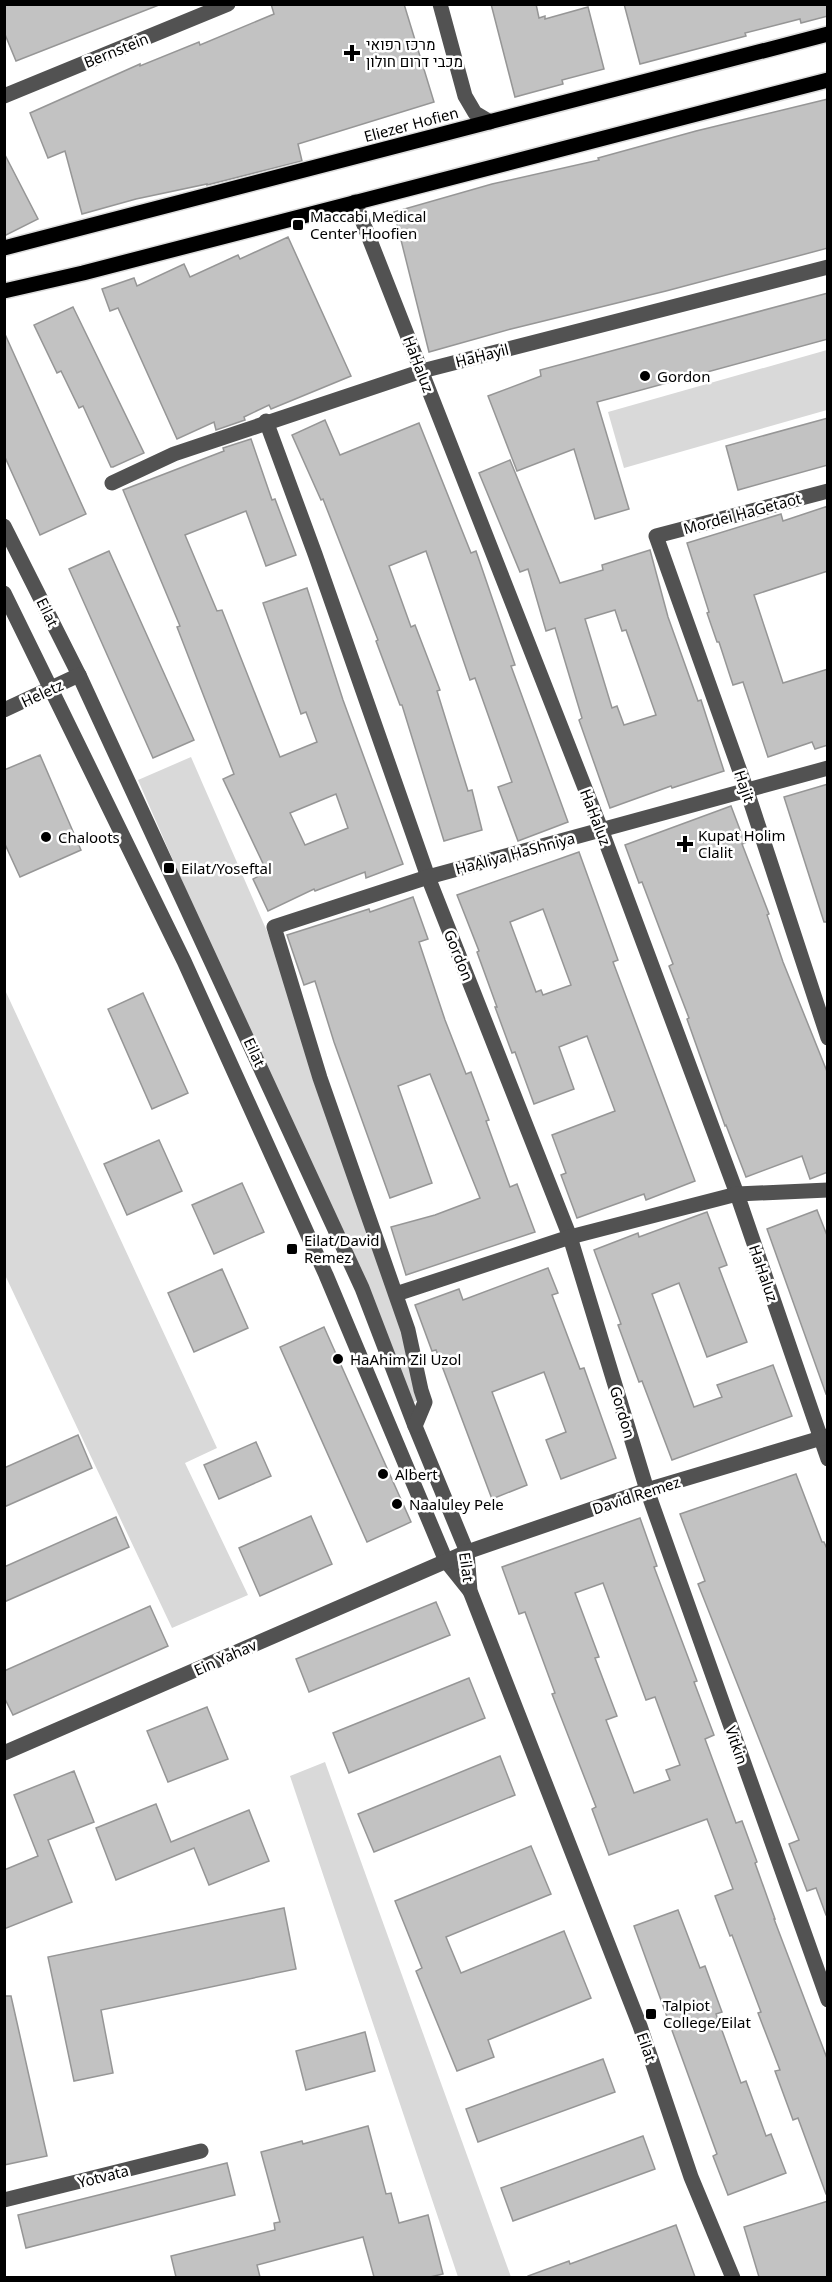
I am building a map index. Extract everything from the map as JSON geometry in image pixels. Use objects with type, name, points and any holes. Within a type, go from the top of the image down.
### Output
[{"type":"main road","name":"Eliezer Hofien","points":[[4,248],[828,34]]},
{"type":"main road","points":[[4,291],[83,273],[828,80]]},
{"type":"street","name":"Bernstein","points":[[4,96],[228,4]]},
{"type":"street","points":[[440,4],[465,96],[466,107],[457,130]]},
{"type":"street","points":[[465,96],[475,113],[490,122]]},
{"type":"street","name":"HaHaluz","points":[[355,202],[601,829],[737,1194],[824,1437],[828,1459]]},
{"type":"street","name":"HaHayil","points":[[112,483],[174,453],[422,371],[828,267]]},
{"type":"street","name":"Gordon","points":[[266,422],[315,554],[428,877],[570,1237],[647,1490]]},
{"type":"street","name":"Mordei HaGetaot","points":[[656,536],[828,491]]},
{"type":"street","name":"Eilat","points":[[4,526],[79,675],[362,1288],[467,1552],[470,1590],[640,2026],[691,2177],[733,2277]]},
{"type":"street","name":"Hajit","points":[[656,536],[747,791],[828,1038]]},
{"type":"street","name":"Eilat","points":[[4,593],[197,992],[326,1275],[446,1561],[470,1590]]},
{"type":"street","name":"Heletz","points":[[4,710],[79,675]]},
{"type":"street","name":"HaAliya HaShniya","points":[[396,1294],[320,1078],[274,927],[428,877],[828,768]]},
{"type":"street","points":[[415,1426],[425,1402],[408,1330],[396,1294],[570,1237],[737,1194],[828,1190]]},
{"type":"street","name":"David Remez","points":[[446,1561],[647,1490],[824,1437]]},
{"type":"street","name":"Vitkin","points":[[647,1490],[828,2000]]},
{"type":"street","name":"Ein Yahav","points":[[4,1753],[446,1561]]},
{"type":"street","name":"Yotvata","points":[[4,2200],[201,2151]]},
{"type":"street","name":"Eilat","points":[[715,2236],[724,2277]]},
{"type":"shaded area","points":[[827,350],[827,410],[624,468],[608,412]]},
{"type":"shaded area","points":[[191,757],[280,961],[404,1331],[421,1399],[410,1404],[138,780]]},
{"type":"shaded area","points":[[5,990],[217,1448],[185,1463],[248,1595],[172,1628],[5,1275]]},
{"type":"shaded area","points":[[325,1762],[511,2277],[458,2277],[290,1776]]},
{"type":"building","points":[[4,4],[159,5],[16,61],[4,32]]},
{"type":"building","points":[[271,4],[404,4],[434,102],[298,144],[302,161],[207,185],[136,199],[82,214],[65,151],[48,158],[30,113],[140,64],[140,66],[199,42],[200,45],[274,14]]},
{"type":"building","points":[[491,4],[536,4],[539,18],[545,16],[545,19],[588,7],[604,69],[562,80],[563,84],[515,97]]},
{"type":"building","points":[[624,4],[828,4],[828,16],[801,23],[800,19],[745,33],[746,36],[640,64]]},
{"type":"building","points":[[828,99],[828,248],[429,352],[394,212],[492,184],[599,160],[598,158],[696,131]]},
{"type":"building","points":[[4,153],[38,219],[4,236]]},
{"type":"building","points":[[288,237],[351,376],[271,409],[269,405],[244,417],[245,420],[216,430],[214,422],[177,439],[118,308],[110,311],[102,289],[134,278],[137,286],[184,264],[190,277],[238,255],[240,259]]},
{"type":"building","points":[[828,293],[828,339],[597,402],[629,509],[595,519],[574,449],[517,471],[488,396],[541,376],[540,370]]},
{"type":"building","points":[[73,307],[144,453],[113,467],[83,406],[79,408],[61,371],[57,373],[34,325]]},
{"type":"building","points":[[4,332],[86,514],[40,535],[4,455]]},
{"type":"building","points":[[828,418],[828,465],[738,490],[726,446]]},
{"type":"building","points":[[325,420],[340,455],[419,423],[471,553],[476,551],[515,665],[511,666],[568,822],[518,841],[498,787],[512,782],[475,678],[470,680],[426,551],[389,566],[411,627],[415,625],[440,690],[437,691],[468,791],[472,790],[482,830],[444,841],[402,705],[400,705],[376,641],[378,640],[323,499],[321,500],[292,435]]},
{"type":"building","points":[[251,439],[272,500],[275,499],[296,555],[266,566],[246,511],[185,535],[217,611],[222,610],[280,757],[317,742],[306,712],[301,714],[263,603],[307,588],[343,700],[403,864],[366,878],[365,872],[315,891],[314,889],[268,911],[253,879],[267,872],[223,779],[234,774],[177,627],[180,626],[123,490],[224,451],[223,448]],"holes":[[[336,794],[348,828],[305,845],[290,813]]]},
{"type":"building","points":[[510,460],[560,583],[603,570],[602,565],[650,550],[668,617],[698,701],[701,700],[724,771],[672,788],[671,786],[610,808],[579,720],[582,718],[555,628],[546,631],[528,569],[520,572],[479,473]],"holes":[[[615,610],[622,631],[626,630],[656,715],[624,725],[617,706],[612,708],[585,619]]]},
{"type":"building","points":[[828,506],[828,571],[754,595],[783,683],[828,669],[828,745],[815,749],[812,742],[768,757],[743,682],[733,685],[707,613],[709,612],[687,543],[781,514],[783,521]]},
{"type":"building","points":[[109,551],[194,740],[153,758],[69,569]]},
{"type":"building","points":[[40,755],[81,850],[20,877],[4,842],[4,770]]},
{"type":"building","points":[[828,784],[828,922],[824,922],[784,797]]},
{"type":"building","points":[[731,806],[745,843],[742,844],[769,914],[767,915],[783,962],[828,1074],[828,1172],[810,1179],[802,1156],[746,1177],[725,1126],[687,1019],[689,1018],[669,966],[673,964],[642,882],[639,883],[625,845]]},
{"type":"building","points":[[579,852],[618,960],[613,962],[695,1181],[646,1200],[644,1194],[577,1218],[561,1175],[566,1173],[552,1135],[615,1111],[587,1036],[559,1047],[574,1089],[534,1104],[495,1007],[497,1007],[477,952],[479,951],[457,895]],"holes":[[[543,909],[571,985],[543,995],[541,990],[536,992],[510,922]]]},
{"type":"building","points":[[413,897],[428,939],[419,942],[445,1020],[466,1074],[471,1072],[510,1187],[517,1184],[535,1232],[406,1275],[391,1227],[435,1215],[480,1198],[430,1074],[398,1086],[432,1183],[390,1198],[334,1042],[315,981],[304,985],[287,935],[369,909],[370,912]]},
{"type":"building","points":[[143,993],[188,1093],[152,1109],[108,1009]]},
{"type":"building","points":[[159,1140],[182,1191],[127,1215],[104,1164]]},
{"type":"building","points":[[242,1183],[264,1232],[214,1254],[192,1205]]},
{"type":"building","points":[[817,1210],[828,1238],[828,1393],[826,1394],[767,1229]]},
{"type":"building","points":[[707,1212],[727,1265],[719,1268],[747,1342],[707,1357],[679,1283],[652,1294],[694,1407],[722,1397],[717,1385],[773,1365],[792,1416],[672,1460],[642,1381],[639,1382],[594,1250],[638,1233],[639,1237]]},
{"type":"building","points":[[548,1268],[558,1293],[552,1295],[580,1369],[584,1368],[616,1458],[561,1479],[546,1440],[566,1432],[544,1372],[492,1392],[527,1485],[492,1499],[436,1350],[432,1351],[415,1305],[459,1289],[463,1300]]},
{"type":"building","points":[[222,1269],[248,1328],[194,1352],[168,1293]]},
{"type":"building","points":[[324,1327],[411,1522],[367,1542],[280,1347]]},
{"type":"building","points":[[78,1435],[92,1468],[4,1507],[4,1468]]},
{"type":"building","points":[[256,1442],[271,1476],[219,1499],[204,1465]]},
{"type":"building","points":[[796,1474],[822,1542],[828,1551],[828,1915],[826,1915],[816,1888],[807,1891],[789,1844],[799,1840],[698,1584],[705,1581],[680,1514]]},
{"type":"building","points":[[311,1516],[332,1564],[260,1596],[239,1548]]},
{"type":"building","points":[[116,1517],[129,1547],[4,1602],[4,1567]]},
{"type":"building","points":[[640,1518],[657,1566],[654,1567],[697,1681],[694,1682],[714,1735],[705,1739],[736,1823],[742,1821],[774,1919],[828,2061],[828,2194],[826,2194],[798,2118],[793,2120],[775,2071],[780,2070],[758,2013],[761,2012],[715,1896],[733,1889],[707,1819],[609,1855],[592,1809],[596,1807],[552,1694],[555,1693],[525,1612],[519,1614],[502,1567]],"holes":[[[603,1583],[646,1700],[655,1697],[680,1765],[666,1770],[670,1780],[634,1793],[606,1720],[617,1716],[595,1658],[599,1657],[575,1593]]]},
{"type":"building","points":[[436,1602],[450,1635],[309,1692],[296,1659]]},
{"type":"building","points":[[150,1606],[168,1646],[13,1715],[4,1697],[4,1671]]},
{"type":"building","points":[[469,1678],[485,1718],[349,1773],[333,1733]]},
{"type":"building","points":[[207,1707],[228,1759],[168,1782],[147,1731]]},
{"type":"building","points":[[500,1756],[515,1795],[374,1852],[358,1814]]},
{"type":"building","points":[[74,1771],[94,1822],[48,1840],[72,1902],[4,1929],[4,1870],[38,1856],[14,1795]]},
{"type":"building","points":[[156,1804],[171,1842],[249,1810],[269,1861],[209,1885],[194,1848],[116,1880],[96,1828]]},
{"type":"building","points":[[531,1846],[551,1894],[446,1937],[461,1973],[564,1931],[591,1998],[488,2040],[494,2057],[457,2071],[416,1971],[422,1968],[395,1901]]},
{"type":"building","points":[[284,1908],[296,1969],[101,2010],[113,2073],[74,2081],[48,1957]]},
{"type":"building","points":[[678,1910],[700,1968],[705,1966],[722,2012],[716,2014],[741,2083],[746,2081],[766,2136],[771,2134],[786,2173],[728,2195],[713,2156],[717,2154],[634,1926]]},
{"type":"building","points":[[4,1996],[11,1996],[47,2156],[4,2165]]},
{"type":"building","points":[[365,2032],[375,2071],[306,2090],[296,2051]]},
{"type":"building","points":[[603,2059],[615,2092],[478,2142],[466,2109]]},
{"type":"building","points":[[368,2126],[386,2194],[391,2193],[399,2223],[428,2215],[443,2274],[430,2277],[374,2277],[363,2237],[257,2265],[260,2277],[176,2277],[171,2256],[275,2230],[274,2223],[280,2222],[261,2152],[302,2141],[303,2144]]},
{"type":"building","points":[[643,2136],[655,2169],[513,2221],[501,2188]]},
{"type":"building","points":[[227,2163],[235,2195],[26,2248],[18,2215]]},
{"type":"building","points":[[828,2201],[828,2277],[759,2277],[744,2227]]},
{"type":"building","points":[[676,2225],[695,2277],[528,2277],[569,2261],[570,2264]]},
{"type":"place","name":"מרכז רפואי מכבי דרום חולון","points":[[352,53]]},
{"type":"place","name":"Maccabi Medical Center Hoofien","points":[[298,225]]},
{"type":"place","name":"Gordon","points":[[645,376]]},
{"type":"place","name":"Chaloots","points":[[46,837]]},
{"type":"place","name":"Kupat Holim Clalit","points":[[685,844]]},
{"type":"place","name":"Eilat/Yoseftal","points":[[169,868]]},
{"type":"place","name":"Eilat/David Remez","points":[[292,1249]]},
{"type":"place","name":"HaAhim Zil Uzol","points":[[338,1359]]},
{"type":"place","name":"Albert","points":[[383,1474]]},
{"type":"place","name":"Naaluley Pele","points":[[397,1504]]},
{"type":"place","name":"Talpiot College/Eilat","points":[[651,2014]]}]
